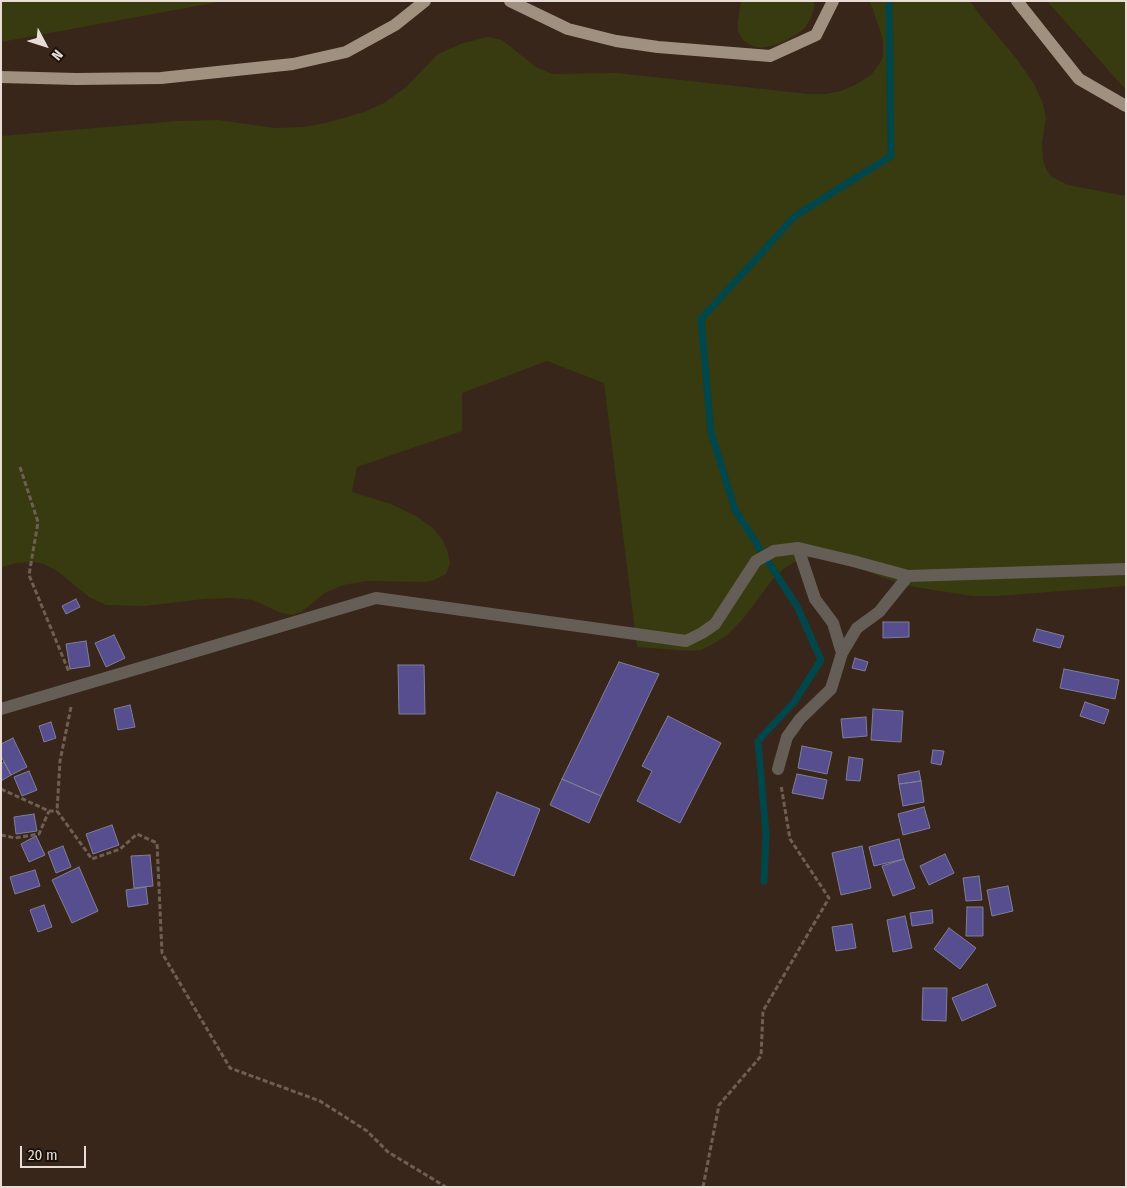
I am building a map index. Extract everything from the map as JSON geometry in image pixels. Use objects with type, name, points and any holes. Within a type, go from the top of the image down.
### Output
[{"type":"main road","points":[[1,77],[76,79],[160,78],[293,64],[346,52],[395,25],[425,1]]},
{"type":"main road","points":[[510,1],[568,29],[616,42],[770,56],[816,35],[833,1]]},
{"type":"main road","points":[[1017,1],[1079,79],[1126,106]]},
{"type":"street","points":[[798,548],[815,599],[833,624],[842,653]]},
{"type":"street","points":[[1,709],[376,598],[686,641],[715,624],[756,561],[774,551],[798,548],[908,576],[1126,569]]},
{"type":"street","points":[[778,769],[787,737],[800,719],[832,689],[842,653],[857,628],[879,612],[908,576]]},
{"type":"path","points":[[20,467],[38,522],[29,575],[75,687],[60,761],[57,811],[92,859],[120,849],[137,834],[157,843],[162,953],[230,1068],[320,1101],[367,1131],[388,1152],[446,1187]]},
{"type":"path","points":[[703,1187],[719,1105],[761,1056],[763,1011],[829,898],[790,839],[778,769]]},
{"type":"path","points":[[1,789],[49,811],[57,811]]},
{"type":"path","points":[[1,835],[15,838],[39,834],[49,811]]},
{"type":"green space","points":[[1,1],[224,1],[1,42]]},
{"type":"green space","points":[[741,1],[814,1],[814,7],[811,18],[805,28],[796,35],[783,42],[761,48],[750,45],[742,39],[738,31]]},
{"type":"green space","points":[[870,1],[970,1],[1016,58],[1034,84],[1042,101],[1046,117],[1042,143],[1043,159],[1046,169],[1052,177],[1068,185],[1126,196],[1126,586],[998,596],[972,596],[909,586],[881,577],[841,560],[813,557],[795,562],[783,569],[773,579],[743,619],[726,636],[713,644],[701,650],[690,651],[637,647],[604,383],[547,361],[462,393],[462,431],[357,467],[352,492],[391,504],[416,516],[433,528],[442,539],[448,552],[450,563],[446,574],[434,580],[426,582],[367,581],[343,585],[325,593],[301,612],[293,615],[281,613],[253,600],[234,598],[204,599],[145,606],[106,605],[89,597],[57,571],[44,564],[34,562],[17,563],[1,567],[1,136],[177,121],[218,120],[275,128],[303,127],[326,123],[364,112],[384,103],[406,87],[438,54],[463,43],[488,37],[502,40],[536,67],[552,74],[617,73],[809,94],[825,94],[841,91],[857,84],[871,75],[880,63],[883,56],[883,40]]},
{"type":"green space","points":[[1047,1],[1126,1],[1126,90]]},
{"type":"building","points":[[76,599],[80,607],[66,614],[62,606]]},
{"type":"building","points":[[883,622],[909,622],[909,637],[883,638]]},
{"type":"building","points":[[1037,629],[1064,636],[1060,648],[1033,641]]},
{"type":"building","points":[[114,635],[125,658],[106,667],[95,643]]},
{"type":"building","points":[[86,641],[90,666],[70,669],[66,644]]},
{"type":"building","points":[[855,658],[868,662],[865,671],[852,668]]},
{"type":"building","points":[[619,662],[659,674],[601,796],[562,779]]},
{"type":"building","points":[[398,665],[424,665],[425,714],[399,714]]},
{"type":"building","points":[[1064,669],[1119,680],[1115,699],[1060,688]]},
{"type":"building","points":[[1085,702],[1109,710],[1104,724],[1080,716]]},
{"type":"building","points":[[130,705],[135,727],[118,730],[114,709]]},
{"type":"building","points":[[873,709],[903,711],[901,742],[871,740]]},
{"type":"building","points":[[668,716],[721,743],[680,823],[637,801],[652,771],[642,766]]},
{"type":"building","points":[[866,717],[867,736],[843,738],[841,719]]},
{"type":"building","points":[[51,722],[56,738],[44,742],[39,726]]},
{"type":"building","points":[[13,738],[27,767],[11,775],[1,756],[1,744]]},
{"type":"building","points":[[802,746],[832,752],[827,774],[798,768]]},
{"type":"building","points":[[933,750],[944,751],[941,765],[931,763]]},
{"type":"building","points":[[849,757],[863,759],[860,781],[846,780]]},
{"type":"building","points":[[4,762],[11,775],[1,781],[1,764]]},
{"type":"building","points":[[29,771],[37,790],[22,796],[14,777]]},
{"type":"building","points":[[919,771],[921,781],[899,784],[898,775]]},
{"type":"building","points":[[797,774],[827,780],[823,799],[792,793]]},
{"type":"building","points":[[562,779],[601,796],[589,823],[550,805]]},
{"type":"building","points":[[921,781],[924,802],[903,806],[899,784]]},
{"type":"building","points":[[497,792],[540,809],[514,876],[470,859]]},
{"type":"building","points":[[924,807],[930,828],[903,835],[898,814]]},
{"type":"building","points":[[34,814],[37,831],[16,834],[14,817]]},
{"type":"building","points":[[112,825],[119,845],[93,854],[86,834]]},
{"type":"building","points":[[36,836],[45,855],[29,862],[21,844]]},
{"type":"building","points":[[899,839],[904,859],[874,866],[869,847]]},
{"type":"building","points":[[63,846],[71,867],[56,873],[48,852]]},
{"type":"building","points":[[862,846],[871,888],[841,895],[832,853]]},
{"type":"building","points":[[945,854],[954,873],[929,885],[920,866]]},
{"type":"building","points":[[150,855],[153,886],[134,888],[131,856]]},
{"type":"building","points":[[904,859],[915,888],[893,896],[882,866]]},
{"type":"building","points":[[79,867],[98,911],[72,923],[52,880]]},
{"type":"building","points":[[35,870],[40,886],[15,894],[10,877]]},
{"type":"building","points":[[979,876],[982,900],[966,901],[963,878]]},
{"type":"building","points":[[1008,886],[1013,911],[992,916],[987,890]]},
{"type":"building","points":[[146,887],[148,904],[128,907],[126,890]]},
{"type":"building","points":[[44,905],[52,927],[38,932],[30,910]]},
{"type":"building","points":[[967,907],[983,907],[983,936],[966,936]]},
{"type":"building","points":[[932,910],[933,923],[912,926],[910,913]]},
{"type":"building","points":[[905,916],[912,948],[893,952],[887,920]]},
{"type":"building","points":[[852,924],[856,948],[836,951],[832,927]]},
{"type":"building","points":[[949,928],[976,948],[960,969],[934,949]]},
{"type":"building","points":[[987,984],[996,1006],[962,1021],[952,998]]},
{"type":"building","points":[[923,988],[947,988],[946,1021],[922,1020]]},
{"type":"waterway","points":[[764,881],[766,834],[758,741],[794,702],[821,660],[798,608],[735,510],[711,432],[701,319],[795,216],[891,156],[889,1]]}]
